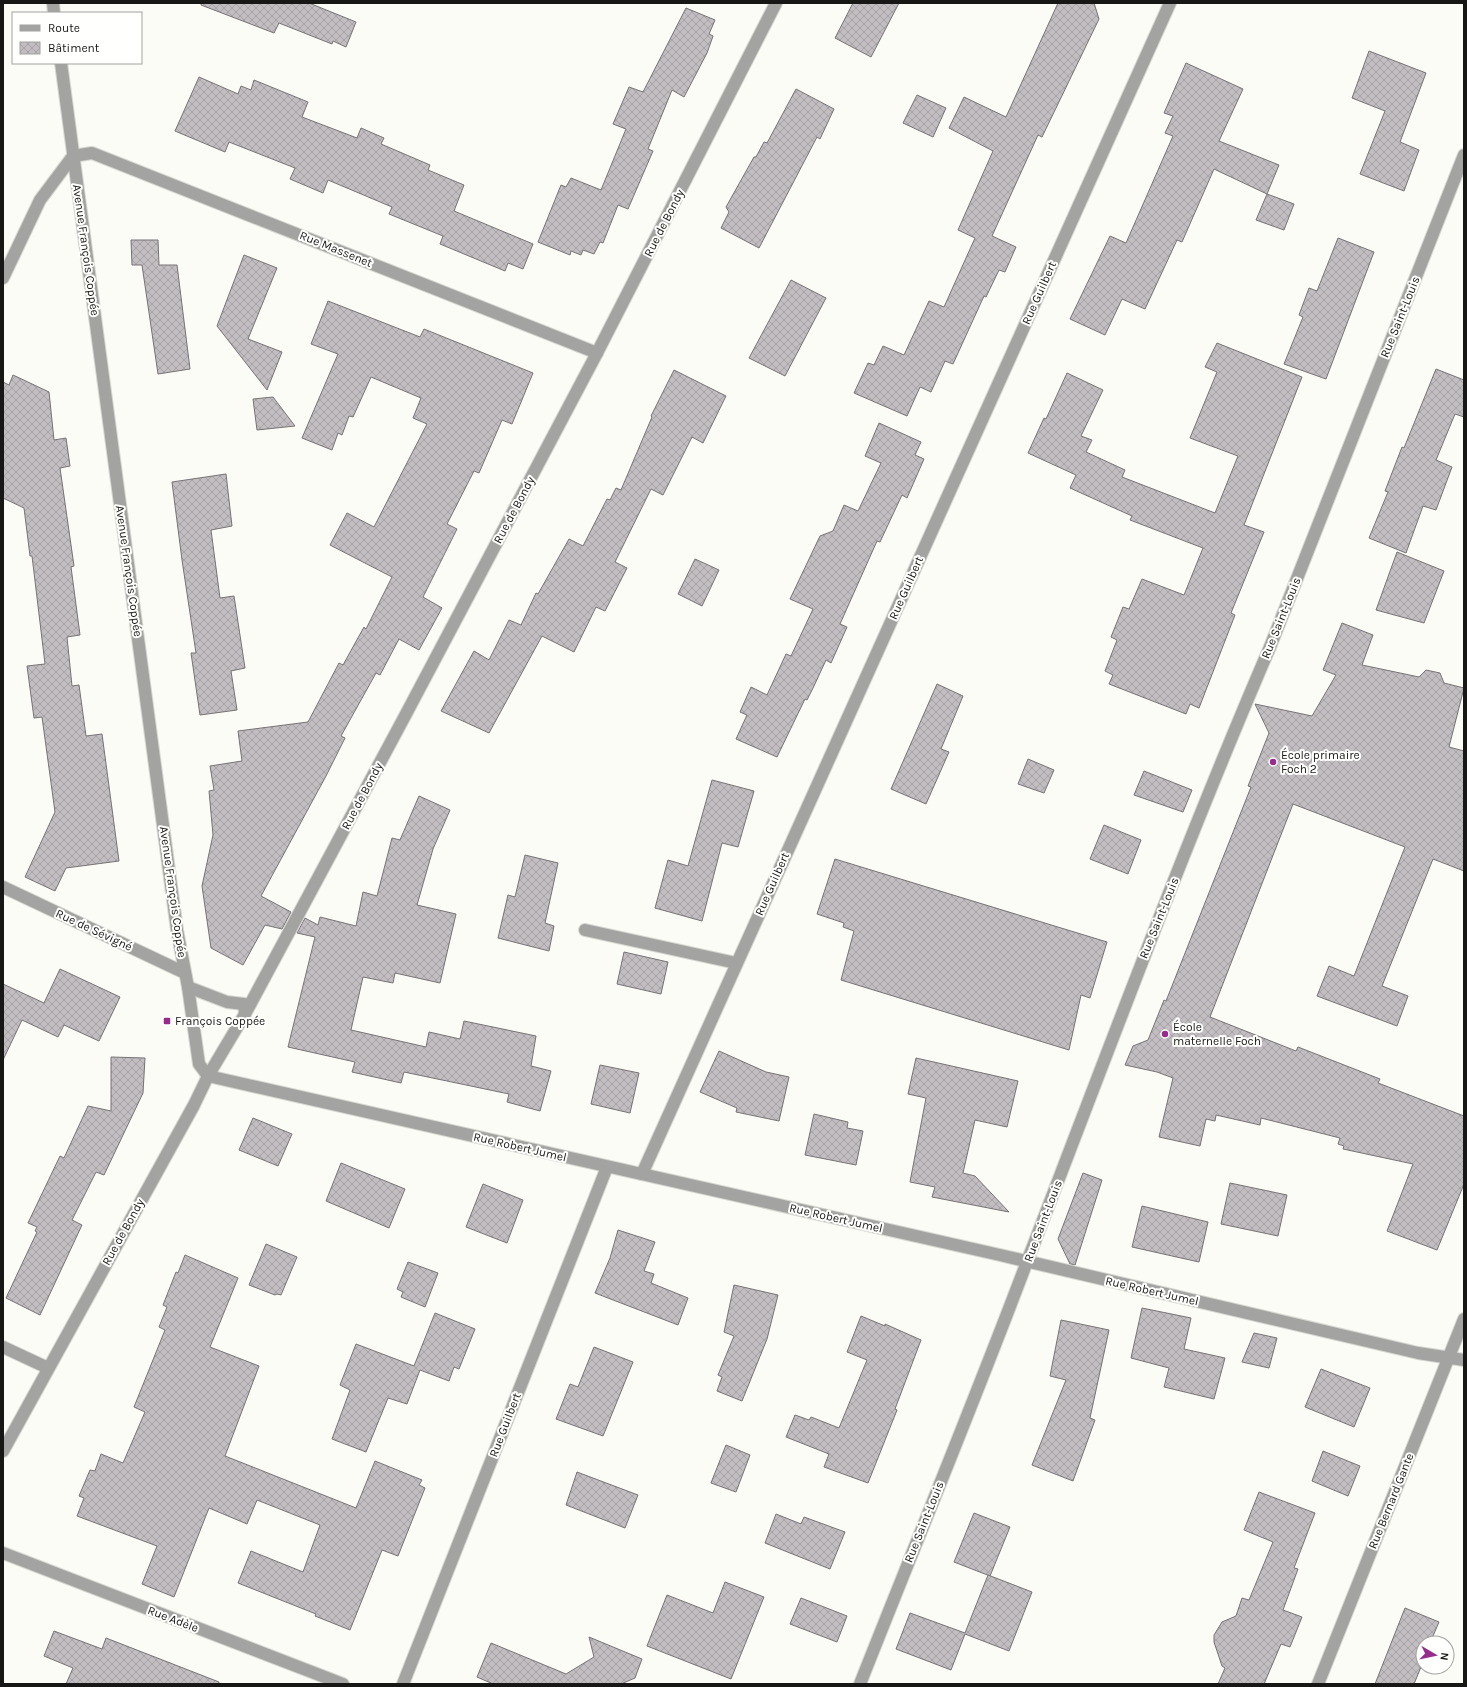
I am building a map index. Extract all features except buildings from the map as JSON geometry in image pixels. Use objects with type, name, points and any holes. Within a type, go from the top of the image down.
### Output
[{"type":"street","name":"Rue de Bondy","points":[[3,1451],[194,1105],[208,1076],[245,1014],[406,714],[597,353],[776,3]]},
{"type":"street","name":"Rue Guilbert","points":[[642,1174],[1170,3]]},
{"type":"street","name":"Avenue François Coppée","points":[[61,64],[176,922],[188,987],[199,1064],[208,1076]]},
{"type":"street","name":"Rue Massenet","points":[[73,156],[92,153],[597,353]]},
{"type":"street","name":"Rue Saint-Louis","points":[[860,1684],[1027,1262],[1137,974],[1236,725],[1270,647],[1464,155]]},
{"type":"street","points":[[3,278],[40,200],[73,156]]},
{"type":"street","name":"Rue de Sévigné","points":[[3,887],[185,973]]},
{"type":"street","points":[[585,930],[736,963]]},
{"type":"street","points":[[188,987],[227,1002],[244,1004],[245,1014]]},
{"type":"street","name":"Rue Robert Jumel","points":[[208,1076],[1027,1262],[1418,1353],[1464,1360]]},
{"type":"street","name":"Rue Guilbert","points":[[403,1684],[607,1167]]},
{"type":"street","name":"Rue Bernard Gante","points":[[1318,1684],[1464,1319]]},
{"type":"street","points":[[3,1347],[48,1368]]},
{"type":"street","name":"Rue Adèle","points":[[3,1553],[343,1684]]},
{"type":"place","name":"École primaire Foch 2","points":[[1273,762]]},
{"type":"place","name":"François Coppée","points":[[167,1021]]},
{"type":"place","name":"École maternelle Foch","points":[[1165,1034]]}]
